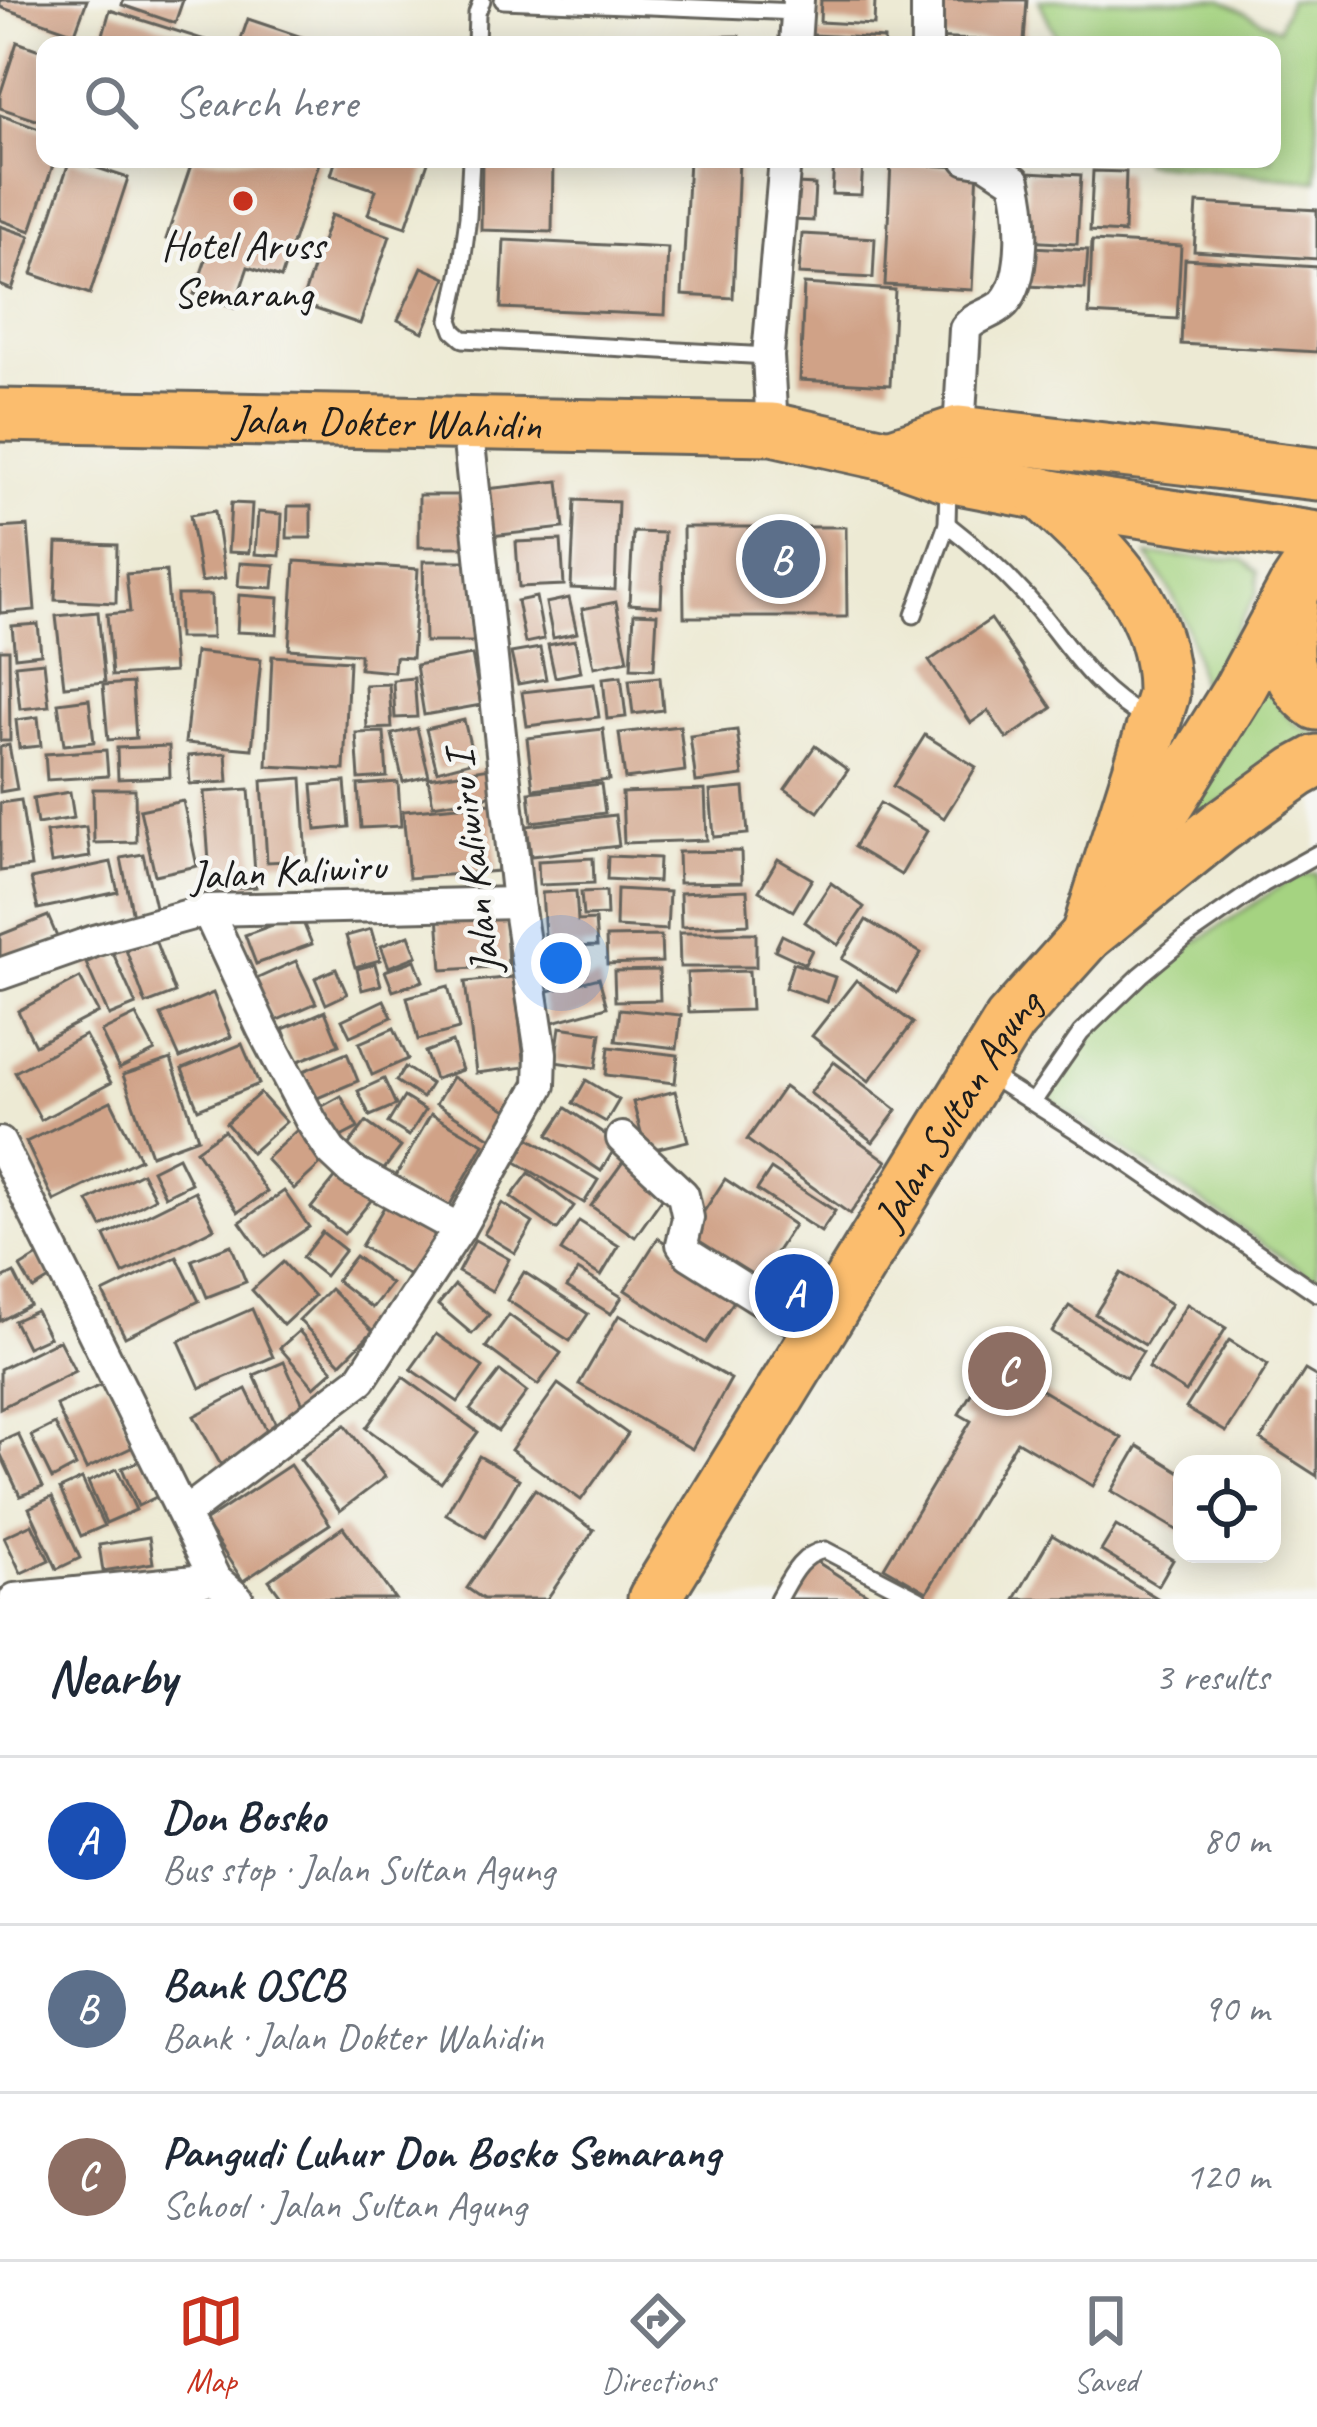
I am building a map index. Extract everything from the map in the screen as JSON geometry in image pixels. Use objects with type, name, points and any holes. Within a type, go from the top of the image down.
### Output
[{"type":"highway","name":"Jalan Dokter Wahidin","points":[[0,415],[772,429],[889,454],[952,478],[1317,538]]},
{"type":"highway","name":"Jalan Dokter Wahidin","points":[[952,478],[1317,474]]},
{"type":"highway","points":[[1041,493],[1122,574],[1142,606],[1164,664],[1163,694],[1087,935]]},
{"type":"highway","points":[[1305,572],[1286,640],[1287,664],[1291,680],[1317,704]]},
{"type":"highway","name":"Jalan Sultan Agung","points":[[1087,935],[1239,690],[1305,572]]},
{"type":"highway","name":"Jalan Sultan Agung","points":[[654,1599],[1010,1022],[1087,935],[1220,828],[1317,761]]},
{"type":"street","points":[[927,0],[927,36]]},
{"type":"street","points":[[796,36],[798,6]]},
{"type":"street","points":[[772,429],[768,356],[784,168]]},
{"type":"street","points":[[952,478],[965,329],[971,320],[1001,307],[1018,275],[1022,207],[1016,181],[995,168]]},
{"type":"street","name":"Jalan Kaliwiru I","points":[[184,1514],[361,1379],[459,1229],[540,1084],[467,424]]},
{"type":"street","name":"Jalan Kaliwiru","points":[[0,974],[94,941],[207,910],[518,903]]},
{"type":"street","points":[[207,910],[262,1028],[331,1151],[351,1170],[459,1229]]},
{"type":"street","points":[[622,1138],[683,1195],[688,1218],[682,1244],[689,1254],[818,1335]]},
{"type":"street","points":[[0,1143],[184,1514],[227,1589],[15,1599]]},
{"type":"lane","points":[[476,36],[482,0]]},
{"type":"lane","points":[[503,0],[798,6]]},
{"type":"lane","points":[[471,168],[468,217],[450,320],[463,339],[768,356]]},
{"type":"lane","points":[[914,615],[952,478]]},
{"type":"lane","points":[[952,478],[1022,592],[1080,665],[1120,704],[1153,722]]},
{"type":"lane","points":[[1033,1102],[1081,1033],[1141,975],[1263,884],[1317,854]]},
{"type":"lane","points":[[979,1069],[1317,1293]]},
{"type":"lane","points":[[778,1599],[800,1564],[812,1552],[826,1550],[919,1599]]},
{"type":"green space","points":[[1039,0],[1222,0],[1278,29],[1289,0],[1317,0],[1317,181],[1192,168],[1281,168],[1281,36],[1056,36]]},
{"type":"green space","points":[[1147,555],[1243,560],[1258,572],[1257,593],[1208,678],[1200,683],[1182,615]]},
{"type":"green space","points":[[1271,671],[1283,711],[1297,725],[1317,733],[1317,743],[1181,827]]},
{"type":"green space","points":[[1317,873],[1317,1280],[1049,1099],[1087,1033],[1150,973],[1294,877]]},
{"type":"building","points":[[0,0],[87,0],[75,33],[0,7]]},
{"type":"building","points":[[123,0],[183,0],[175,23],[122,5]]},
{"type":"building","points":[[821,0],[875,0],[874,25],[820,22]]},
{"type":"building","points":[[932,0],[1027,0],[1024,36],[931,36]]},
{"type":"building","points":[[110,10],[193,36],[103,36]]},
{"type":"building","points":[[248,19],[299,36],[242,36]]},
{"type":"building","points":[[17,42],[36,49],[36,120],[0,108]]},
{"type":"building","points":[[0,115],[36,128],[36,168],[52,168],[31,231],[0,220]]},
{"type":"building","points":[[67,168],[97,168],[128,178],[90,294],[32,274]]},
{"type":"building","name":"Hotel Aruss Semarang","points":[[190,168],[317,168],[281,278],[248,267],[234,308],[194,294],[208,253],[166,239]]},
{"type":"building","points":[[333,168],[426,168],[406,227],[368,214],[376,190],[331,175]]},
{"type":"building","points":[[482,168],[553,168],[552,232],[481,230]]},
{"type":"building","points":[[689,168],[739,168],[733,298],[682,295]]},
{"type":"building","points":[[834,168],[863,168],[861,195],[832,194]]},
{"type":"building","points":[[891,168],[978,168],[972,290],[885,285]]},
{"type":"building","points":[[1093,171],[1126,172],[1124,233],[1090,231]]},
{"type":"building","points":[[1028,172],[1081,175],[1077,244],[1025,241]]},
{"type":"building","points":[[796,184],[815,185],[813,221],[794,220]]},
{"type":"building","points":[[1197,203],[1317,210],[1317,259],[1194,251]]},
{"type":"building","points":[[331,215],[390,236],[360,324],[301,304]]},
{"type":"building","points":[[0,226],[30,236],[12,290],[0,285]]},
{"type":"building","points":[[802,234],[875,238],[873,278],[799,274]]},
{"type":"building","points":[[504,240],[668,248],[665,315],[501,308]]},
{"type":"building","points":[[1092,241],[1181,246],[1177,319],[1089,314]]},
{"type":"building","points":[[1031,247],[1088,250],[1085,289],[1028,286]]},
{"type":"building","points":[[1185,259],[1317,267],[1317,352],[1181,344]]},
{"type":"building","points":[[422,267],[446,278],[423,332],[398,320]]},
{"type":"building","points":[[804,284],[895,290],[890,385],[800,380]]},
{"type":"building","points":[[559,481],[564,528],[490,536],[485,489]]},
{"type":"building","points":[[419,495],[468,495],[468,547],[419,547]]},
{"type":"building","points":[[575,500],[618,502],[615,590],[571,588]]},
{"type":"building","points":[[231,503],[252,504],[249,553],[228,552]]},
{"type":"building","points":[[288,506],[311,506],[311,538],[287,538]]},
{"type":"building","points":[[215,511],[225,578],[201,582],[190,515]]},
{"type":"building","points":[[258,512],[282,514],[280,556],[255,554]]},
{"type":"building","points":[[28,526],[35,610],[0,613],[0,528]]},
{"type":"building","points":[[683,527],[846,527],[847,617],[684,617]]},
{"type":"building","points":[[633,532],[664,533],[661,606],[629,604]]},
{"type":"building","points":[[561,540],[564,585],[519,587],[516,542]]},
{"type":"building","points":[[57,543],[117,545],[116,603],[55,600]]},
{"type":"building","points":[[295,561],[418,569],[412,658],[395,657],[394,672],[360,669],[360,654],[289,649]]},
{"type":"building","points":[[423,561],[478,561],[480,642],[425,642]]},
{"type":"building","points":[[240,563],[275,565],[273,588],[238,586]]},
{"type":"building","points":[[166,571],[174,672],[112,676],[107,614],[130,612],[126,574]]},
{"type":"building","points":[[177,595],[211,595],[212,638],[178,638]]},
{"type":"building","points":[[239,595],[279,598],[277,634],[237,632]]},
{"type":"building","points":[[536,597],[544,639],[525,643],[517,601]]},
{"type":"building","points":[[569,598],[577,633],[553,638],[546,603]]},
{"type":"building","points":[[616,602],[628,660],[594,667],[582,609]]},
{"type":"building","points":[[98,612],[105,682],[64,686],[56,616]]},
{"type":"building","points":[[634,613],[657,614],[654,669],[631,668]]},
{"type":"building","points":[[991,619],[1052,708],[1007,739],[988,711],[971,723],[929,661]]},
{"type":"building","points":[[38,624],[41,654],[15,657],[12,626]]},
{"type":"building","points":[[575,640],[581,672],[555,677],[548,645]]},
{"type":"building","points":[[540,648],[546,679],[518,684],[511,653]]},
{"type":"building","points":[[0,650],[9,650],[10,741],[0,741]]},
{"type":"building","points":[[195,652],[261,659],[252,749],[185,743]]},
{"type":"building","points":[[472,655],[481,705],[424,715],[416,665]]},
{"type":"building","points":[[272,656],[349,661],[344,770],[267,766]]},
{"type":"building","points":[[44,662],[49,706],[20,709],[15,665]]},
{"type":"building","points":[[621,676],[626,717],[607,719],[603,678]]},
{"type":"building","points":[[660,677],[663,710],[633,714],[629,680]]},
{"type":"building","points":[[414,678],[417,717],[395,718],[393,680]]},
{"type":"building","points":[[132,683],[136,738],[108,740],[103,685]]},
{"type":"building","points":[[389,684],[392,728],[367,729],[365,685]]},
{"type":"building","points":[[594,684],[599,717],[527,726],[522,692]]},
{"type":"building","points":[[89,699],[94,742],[64,745],[58,703]]},
{"type":"building","points":[[38,717],[41,746],[19,748],[16,720]]},
{"type":"building","points":[[464,720],[474,761],[437,771],[426,729]]},
{"type":"building","points":[[680,726],[685,771],[625,779],[619,733]]},
{"type":"building","points":[[417,728],[429,776],[403,782],[392,734]]},
{"type":"building","points":[[603,729],[609,780],[533,789],[527,738]]},
{"type":"building","points":[[737,730],[743,776],[696,782],[690,736]]},
{"type":"building","points":[[384,732],[387,777],[359,779],[356,733]]},
{"type":"building","points":[[925,735],[976,767],[944,818],[893,786]]},
{"type":"building","points":[[9,745],[17,789],[0,792],[0,747]]},
{"type":"building","points":[[169,746],[170,777],[118,779],[117,748]]},
{"type":"building","points":[[815,746],[848,770],[818,812],[785,789]]},
{"type":"building","points":[[106,750],[108,776],[47,780],[45,754]]},
{"type":"building","points":[[226,753],[228,782],[190,784],[188,756]]},
{"type":"building","points":[[496,767],[500,794],[433,805],[428,778]]},
{"type":"building","points":[[302,778],[307,860],[267,862],[262,781]]},
{"type":"building","points":[[345,782],[349,827],[316,830],[312,785]]},
{"type":"building","points":[[398,782],[401,826],[361,828],[358,785]]},
{"type":"building","points":[[601,784],[605,813],[532,822],[529,792]]},
{"type":"building","points":[[744,788],[748,834],[714,837],[710,791]]},
{"type":"building","points":[[93,789],[135,789],[136,842],[94,843]]},
{"type":"building","points":[[249,789],[256,887],[211,890],[204,792]]},
{"type":"building","points":[[705,790],[707,840],[624,843],[622,793]]},
{"type":"building","points":[[70,792],[74,818],[37,824],[33,798]]},
{"type":"building","points":[[21,800],[31,867],[0,871],[0,803]]},
{"type":"building","points":[[183,801],[197,866],[155,875],[140,810]]},
{"type":"building","points":[[492,803],[498,871],[409,878],[403,811]]},
{"type":"building","points":[[880,803],[927,831],[901,875],[854,847]]},
{"type":"building","points":[[615,815],[619,846],[531,856],[527,826]]},
{"type":"building","points":[[86,827],[90,857],[51,863],[46,832]]},
{"type":"building","points":[[741,851],[742,882],[679,883],[678,852]]},
{"type":"building","points":[[143,854],[156,911],[133,916],[121,858]]},
{"type":"building","points":[[608,856],[659,858],[658,882],[607,879]]},
{"type":"building","points":[[593,858],[594,883],[539,885],[538,861]]},
{"type":"building","points":[[778,859],[812,879],[793,911],[759,891]]},
{"type":"building","points":[[111,862],[118,892],[38,909],[31,879]]},
{"type":"building","points":[[831,883],[864,907],[838,945],[805,922]]},
{"type":"building","points":[[617,889],[669,892],[667,930],[616,927]]},
{"type":"building","points":[[747,890],[749,924],[681,927],[680,893]]},
{"type":"building","points":[[576,891],[578,921],[595,920],[597,946],[546,948],[542,893]]},
{"type":"building","points":[[606,891],[607,915],[583,916],[581,892]]},
{"type":"building","points":[[505,911],[508,966],[442,970],[438,915]]},
{"type":"building","points":[[300,915],[312,944],[256,964],[245,935]]},
{"type":"building","points":[[48,916],[57,937],[0,959],[0,935]]},
{"type":"building","points":[[866,920],[921,953],[897,993],[842,959]]},
{"type":"building","points":[[371,929],[380,960],[355,967],[346,936]]},
{"type":"building","points":[[679,933],[756,933],[756,967],[680,967]]},
{"type":"building","points":[[409,935],[417,956],[389,967],[381,946]]},
{"type":"building","points":[[782,935],[812,950],[805,964],[775,950]]},
{"type":"building","points":[[661,936],[662,962],[607,964],[606,937]]},
{"type":"building","points":[[155,940],[175,993],[146,1004],[126,950]]},
{"type":"building","points":[[582,948],[587,973],[547,981],[542,956]]},
{"type":"building","points":[[112,951],[136,1005],[109,1016],[86,963]]},
{"type":"building","points":[[415,960],[423,981],[393,991],[385,971]]},
{"type":"building","points":[[296,961],[316,1003],[273,1022],[254,980]]},
{"type":"building","points":[[793,963],[835,977],[827,1002],[785,988]]},
{"type":"building","points":[[375,964],[381,985],[362,990],[357,969]]},
{"type":"building","points":[[336,969],[347,994],[326,1004],[315,978]]},
{"type":"building","points":[[659,970],[660,1000],[615,1001],[614,971]]},
{"type":"building","points":[[749,971],[751,1010],[689,1012],[687,973]]},
{"type":"building","points":[[514,977],[525,1067],[476,1073],[465,982]]},
{"type":"building","points":[[80,978],[98,1012],[35,1045],[18,1011]]},
{"type":"building","points":[[599,978],[607,1007],[550,1023],[541,993]]},
{"type":"building","points":[[856,980],[913,1023],[869,1081],[812,1036]]},
{"type":"building","points":[[448,986],[459,1029],[418,1040],[407,997]]},
{"type":"building","points":[[213,993],[231,1037],[180,1058],[161,1015]]},
{"type":"building","points":[[384,1000],[392,1017],[350,1036],[342,1020]]},
{"type":"building","points":[[620,1009],[681,1015],[677,1048],[616,1041]]},
{"type":"building","points":[[325,1011],[339,1045],[296,1062],[283,1029]]},
{"type":"building","points":[[136,1015],[155,1051],[119,1069],[101,1032]]},
{"type":"building","points":[[560,1027],[601,1033],[596,1068],[555,1062]]},
{"type":"building","points":[[394,1028],[408,1059],[372,1075],[359,1043]]},
{"type":"building","points":[[85,1035],[111,1083],[41,1120],[15,1072]]},
{"type":"building","points":[[452,1042],[462,1070],[435,1079],[425,1052]]},
{"type":"building","points":[[242,1044],[259,1084],[198,1109],[182,1069]]},
{"type":"building","points":[[609,1047],[678,1055],[675,1083],[606,1075]]},
{"type":"building","points":[[347,1053],[358,1081],[315,1099],[303,1071]]},
{"type":"building","points":[[171,1059],[198,1138],[151,1155],[123,1075]]},
{"type":"building","points":[[834,1062],[897,1110],[873,1142],[810,1093]]},
{"type":"building","points":[[405,1067],[431,1084],[422,1098],[396,1081]]},
{"type":"building","points":[[452,1077],[512,1113],[496,1141],[436,1104]]},
{"type":"building","points":[[384,1079],[396,1105],[370,1116],[358,1091]]},
{"type":"building","points":[[586,1080],[619,1100],[606,1122],[573,1103]]},
{"type":"building","points":[[784,1087],[887,1161],[850,1214],[747,1140]]},
{"type":"building","points":[[675,1091],[688,1141],[646,1151],[633,1102]]},
{"type":"building","points":[[260,1093],[286,1122],[251,1153],[226,1123]]},
{"type":"building","points":[[341,1096],[358,1128],[335,1140],[319,1108]]},
{"type":"building","points":[[404,1097],[425,1110],[409,1136],[388,1123]]},
{"type":"building","points":[[111,1101],[140,1159],[54,1201],[26,1142]]},
{"type":"building","points":[[566,1108],[618,1143],[601,1171],[548,1135]]},
{"type":"building","points":[[431,1114],[484,1144],[446,1212],[393,1181]]},
{"type":"building","points":[[366,1122],[401,1147],[382,1172],[347,1147]]},
{"type":"building","points":[[224,1130],[267,1192],[238,1212],[196,1150]]},
{"type":"building","points":[[297,1130],[325,1160],[294,1189],[266,1159]]},
{"type":"building","points":[[527,1137],[598,1180],[584,1203],[513,1160]]},
{"type":"building","points":[[178,1157],[191,1183],[165,1196],[152,1170]]},
{"type":"building","points":[[625,1159],[668,1190],[635,1237],[591,1206]]},
{"type":"building","points":[[771,1169],[835,1211],[821,1232],[757,1190]]},
{"type":"building","points":[[340,1172],[373,1198],[344,1234],[311,1208]]},
{"type":"building","points":[[142,1173],[155,1198],[102,1227],[88,1201]]},
{"type":"building","points":[[529,1173],[574,1206],[557,1230],[511,1197]]},
{"type":"building","points":[[725,1179],[794,1225],[757,1282],[688,1236]]},
{"type":"building","points":[[195,1191],[214,1228],[123,1274],[105,1236]]},
{"type":"building","points":[[284,1191],[309,1227],[265,1257],[240,1222]]},
{"type":"building","points":[[390,1197],[440,1227],[410,1276],[361,1246]]},
{"type":"building","points":[[502,1203],[533,1223],[515,1253],[484,1234]]},
{"type":"building","points":[[579,1221],[619,1246],[601,1276],[561,1251]]},
{"type":"building","points":[[322,1232],[345,1250],[325,1276],[302,1258]]},
{"type":"building","points":[[658,1238],[740,1292],[706,1343],[625,1290]]},
{"type":"building","points":[[475,1240],[509,1259],[492,1291],[458,1272]]},
{"type":"building","points":[[231,1245],[246,1282],[207,1297],[192,1260]]},
{"type":"building","points":[[38,1256],[51,1278],[33,1289],[20,1267]]},
{"type":"building","points":[[355,1256],[391,1284],[372,1308],[336,1280]]},
{"type":"building","points":[[177,1257],[199,1301],[125,1337],[103,1293]]},
{"type":"building","points":[[283,1262],[314,1296],[283,1325],[252,1290]]},
{"type":"building","points":[[578,1270],[622,1297],[611,1314],[567,1287]]},
{"type":"building","points":[[524,1272],[588,1314],[570,1341],[507,1300]]},
{"type":"building","points":[[14,1273],[30,1305],[0,1321],[0,1280]]},
{"type":"building","points":[[1121,1273],[1171,1304],[1145,1345],[1095,1314]]},
{"type":"building","points":[[455,1285],[489,1315],[472,1334],[438,1305]]},
{"type":"building","points":[[330,1289],[373,1331],[341,1363],[299,1320]]},
{"type":"building","points":[[1187,1304],[1226,1328],[1186,1392],[1148,1368]]},
{"type":"building","points":[[1069,1306],[1143,1352],[1126,1378],[1052,1332]]},
{"type":"building","points":[[252,1309],[273,1357],[200,1388],[179,1341]]},
{"type":"building","points":[[36,1311],[49,1337],[27,1347],[14,1321]]},
{"type":"building","points":[[509,1315],[561,1353],[538,1385],[486,1347]]},
{"type":"building","points":[[619,1315],[731,1379],[692,1449],[579,1384]]},
{"type":"building","points":[[299,1331],[333,1370],[314,1387],[280,1348]]},
{"type":"building","points":[[436,1334],[483,1367],[458,1402],[411,1369]]},
{"type":"building","points":[[59,1340],[75,1371],[0,1408],[0,1369]]},
{"type":"building","points":[[1229,1340],[1268,1365],[1226,1432],[1186,1408]]},
{"type":"building","points":[[999,1346],[1041,1371],[1033,1385],[1122,1438],[1093,1486],[1017,1441],[927,1592],[884,1567],[971,1421],[959,1414]]},
{"type":"building","points":[[284,1362],[307,1413],[277,1427],[254,1375]]},
{"type":"building","points":[[1305,1370],[1317,1377],[1317,1476],[1261,1440]]},
{"type":"building","points":[[500,1371],[527,1392],[498,1431],[470,1410]]},
{"type":"building","points":[[403,1377],[478,1432],[441,1483],[366,1428]]},
{"type":"building","points":[[106,1383],[135,1446],[86,1469],[56,1405]]},
{"type":"building","points":[[558,1384],[628,1434],[581,1500],[511,1450]]},
{"type":"building","points":[[246,1389],[272,1441],[222,1467],[194,1416]]},
{"type":"building","points":[[55,1424],[76,1466],[52,1479],[31,1436]]},
{"type":"building","points":[[345,1425],[385,1477],[340,1511],[300,1459]]},
{"type":"building","points":[[18,1434],[43,1487],[20,1496],[0,1453],[0,1442]]},
{"type":"building","points":[[1138,1446],[1173,1467],[1173,1528],[1112,1491]]},
{"type":"building","points":[[479,1456],[519,1479],[485,1537],[446,1514]]},
{"type":"building","points":[[142,1460],[158,1496],[138,1506],[122,1468]]},
{"type":"building","points":[[290,1465],[330,1524],[243,1581],[204,1522]]},
{"type":"building","points":[[117,1469],[136,1510],[106,1523],[88,1482]]},
{"type":"building","points":[[82,1479],[104,1526],[81,1536],[60,1489]]},
{"type":"building","points":[[535,1489],[594,1530],[547,1599],[483,1599],[467,1588]]},
{"type":"building","points":[[52,1497],[80,1558],[57,1569],[29,1508]]},
{"type":"building","points":[[32,1524],[49,1560],[21,1573],[4,1537]]},
{"type":"building","points":[[1116,1526],[1173,1560],[1158,1586],[1101,1551]]},
{"type":"building","points":[[343,1527],[395,1599],[283,1599],[269,1580]]},
{"type":"building","points":[[1052,1535],[1159,1599],[1015,1599]]},
{"type":"building","points":[[149,1537],[153,1563],[103,1571],[99,1545]]},
{"type":"building","points":[[811,1558],[875,1599],[786,1599]]},
{"type":"place","name":"Hotel Aruss Semarang","points":[[243,201]]},
{"type":"place","name":"Bank OSCB","points":[[781,559]]},
{"type":"place","name":"Don Bosko","points":[[794,1293]]},
{"type":"place","name":"Pangudi Luhur Don Bosko Semarang","points":[[1007,1371]]}]
